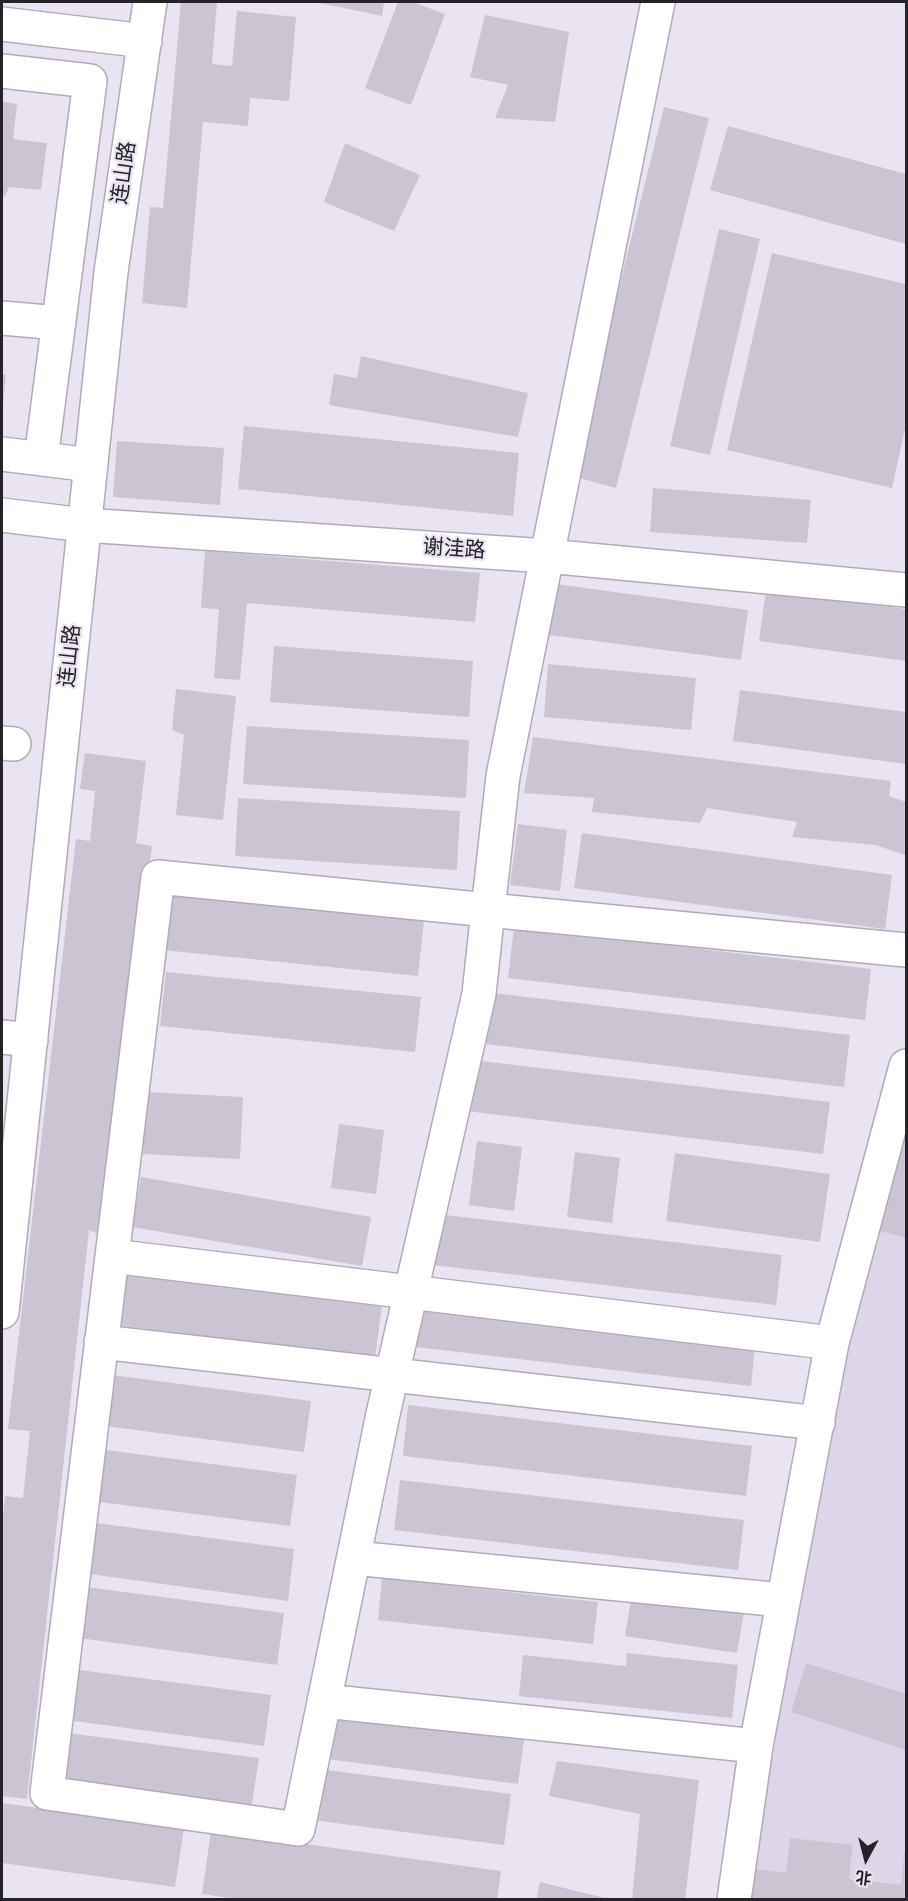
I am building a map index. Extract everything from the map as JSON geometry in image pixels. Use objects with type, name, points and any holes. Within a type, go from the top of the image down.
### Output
[{"type":"street","name":"连山路","points":[[2,1312],[16,1039],[84,525],[111,272],[150,2]]},
{"type":"street","points":[[658,2],[503,776],[488,910],[479,994],[392,1376],[298,1829],[47,1793],[158,877],[488,910],[906,950]]},
{"type":"street","points":[[2,24],[145,41]]},
{"type":"street","points":[[2,71],[90,81],[41,459]]},
{"type":"street","points":[[2,318],[59,323]]},
{"type":"street","points":[[2,454],[91,465]]},
{"type":"street","name":"谢洼路","points":[[2,515],[84,525],[547,556],[906,590]]},
{"type":"street","points":[[734,1899],[756,1746],[832,1343],[906,1066]]},
{"type":"street","points":[[112,1256],[832,1343]]},
{"type":"street","points":[[101,1342],[818,1423]]},
{"type":"street","points":[[354,1558],[782,1600]]},
{"type":"street","points":[[324,1701],[756,1746]]},
{"type":"shaded area","points":[[906,1066],[906,1899],[734,1900],[756,1746]]},
{"type":"building","points":[[181,2],[217,2],[212,64],[232,66],[237,11],[296,17],[289,101],[250,98],[248,126],[203,122],[187,308],[142,303],[150,207],[163,208]]},
{"type":"building","points":[[315,2],[384,2],[382,16]]},
{"type":"building","points":[[398,2],[413,2],[445,14],[411,105],[365,88]]},
{"type":"building","points":[[485,15],[569,32],[555,122],[495,118],[508,85],[470,77]]},
{"type":"building","points":[[2,102],[17,104],[13,139],[47,143],[41,190],[9,187],[5,196],[2,196]]},
{"type":"building","points":[[664,107],[709,118],[616,488],[572,476]]},
{"type":"building","points":[[728,126],[906,174],[906,244],[710,190]]},
{"type":"building","points":[[345,143],[420,175],[394,231],[324,202]]},
{"type":"building","points":[[719,229],[760,239],[710,455],[670,446]]},
{"type":"building","points":[[772,253],[906,284],[906,424],[892,488],[727,450]]},
{"type":"building","points":[[361,356],[528,393],[518,437],[329,405],[334,374],[357,378]]},
{"type":"building","points":[[2,374],[6,375],[3,403],[2,403]]},
{"type":"building","points":[[244,426],[519,453],[513,516],[238,489]]},
{"type":"building","points":[[117,441],[224,448],[220,505],[113,497]]},
{"type":"building","points":[[653,488],[811,500],[807,543],[650,532]]},
{"type":"building","points":[[205,551],[480,573],[475,622],[247,603],[240,680],[214,678],[219,609],[201,608]]},
{"type":"building","points":[[555,584],[748,610],[741,660],[549,635]]},
{"type":"building","points":[[766,590],[906,609],[906,661],[759,641]]},
{"type":"building","points":[[274,646],[473,661],[469,717],[270,702]]},
{"type":"building","points":[[548,664],[696,678],[691,730],[544,717]]},
{"type":"building","points":[[176,689],[236,696],[223,820],[176,815],[184,735],[172,730]]},
{"type":"building","points":[[740,690],[906,712],[906,764],[733,741]]},
{"type":"building","points":[[247,726],[469,740],[466,798],[243,784]]},
{"type":"building","points":[[533,737],[891,781],[889,796],[906,802],[906,855],[875,845],[792,837],[797,822],[707,808],[700,823],[592,812],[594,798],[524,793]]},
{"type":"building","points":[[85,753],[146,761],[136,843],[152,846],[101,1235],[89,1230],[27,1799],[2,1796],[2,1529],[5,1496],[23,1498],[30,1431],[8,1429],[76,839],[90,841],[95,791],[80,789]]},
{"type":"building","points":[[238,798],[460,811],[457,870],[235,856]]},
{"type":"building","points":[[518,824],[567,830],[560,891],[510,885]]},
{"type":"building","points":[[582,833],[892,875],[885,929],[574,888]]},
{"type":"building","points":[[169,895],[424,921],[418,976],[163,950]]},
{"type":"building","points":[[514,927],[871,969],[865,1020],[508,978]]},
{"type":"building","points":[[166,972],[421,997],[415,1052],[160,1026]]},
{"type":"building","points":[[493,993],[850,1035],[844,1087],[486,1044]]},
{"type":"building","points":[[472,1060],[830,1102],[823,1154],[466,1111]]},
{"type":"building","points":[[147,1092],[243,1097],[240,1159],[143,1154]]},
{"type":"building","points":[[906,1113],[906,1238],[876,1230]]},
{"type":"building","points":[[339,1124],[384,1130],[376,1194],[331,1188]]},
{"type":"building","points":[[477,1141],[522,1147],[514,1211],[469,1205]]},
{"type":"building","points":[[575,1152],[620,1158],[612,1223],[567,1217]]},
{"type":"building","points":[[675,1153],[830,1174],[820,1242],[666,1221]]},
{"type":"building","points":[[141,1177],[371,1217],[362,1266],[132,1227]]},
{"type":"building","points":[[438,1214],[782,1255],[776,1305],[432,1265]]},
{"type":"building","points":[[124,1272],[382,1305],[375,1358],[117,1325]]},
{"type":"building","points":[[413,1296],[756,1336],[751,1386],[407,1346]]},
{"type":"building","points":[[112,1375],[311,1401],[304,1452],[105,1426]]},
{"type":"building","points":[[408,1405],[752,1446],[746,1496],[403,1456]]},
{"type":"building","points":[[98,1449],[297,1475],[290,1526],[91,1501]]},
{"type":"building","points":[[400,1480],[744,1520],[738,1570],[394,1530]]},
{"type":"building","points":[[96,1523],[294,1549],[288,1601],[89,1574]]},
{"type":"building","points":[[382,1578],[598,1602],[593,1644],[378,1620]]},
{"type":"building","points":[[86,1587],[284,1613],[277,1665],[79,1638]]},
{"type":"building","points":[[632,1594],[744,1612],[737,1653],[625,1636]]},
{"type":"building","points":[[627,1653],[738,1665],[732,1718],[519,1696],[523,1655],[626,1666]]},
{"type":"building","points":[[806,1663],[906,1694],[906,1750],[791,1712]]},
{"type":"building","points":[[72,1669],[271,1695],[264,1746],[66,1720]]},
{"type":"building","points":[[326,1706],[525,1733],[518,1784],[320,1758]]},
{"type":"building","points":[[60,1732],[259,1758],[251,1810],[53,1784]]},
{"type":"building","points":[[557,1761],[699,1780],[685,1900],[632,1900],[640,1814],[549,1796]]},
{"type":"building","points":[[312,1768],[511,1794],[504,1845],[305,1819]]},
{"type":"building","points":[[2,1803],[184,1828],[175,1887],[2,1863]]},
{"type":"building","points":[[211,1831],[501,1871],[497,1900],[242,1900],[202,1894]]},
{"type":"building","points":[[790,1838],[853,1845],[849,1879],[901,1885],[906,1847],[906,1900],[752,1900],[755,1869],[786,1873]]},
{"type":"building","points":[[540,1882],[609,1899],[609,1900],[536,1900]]}]
